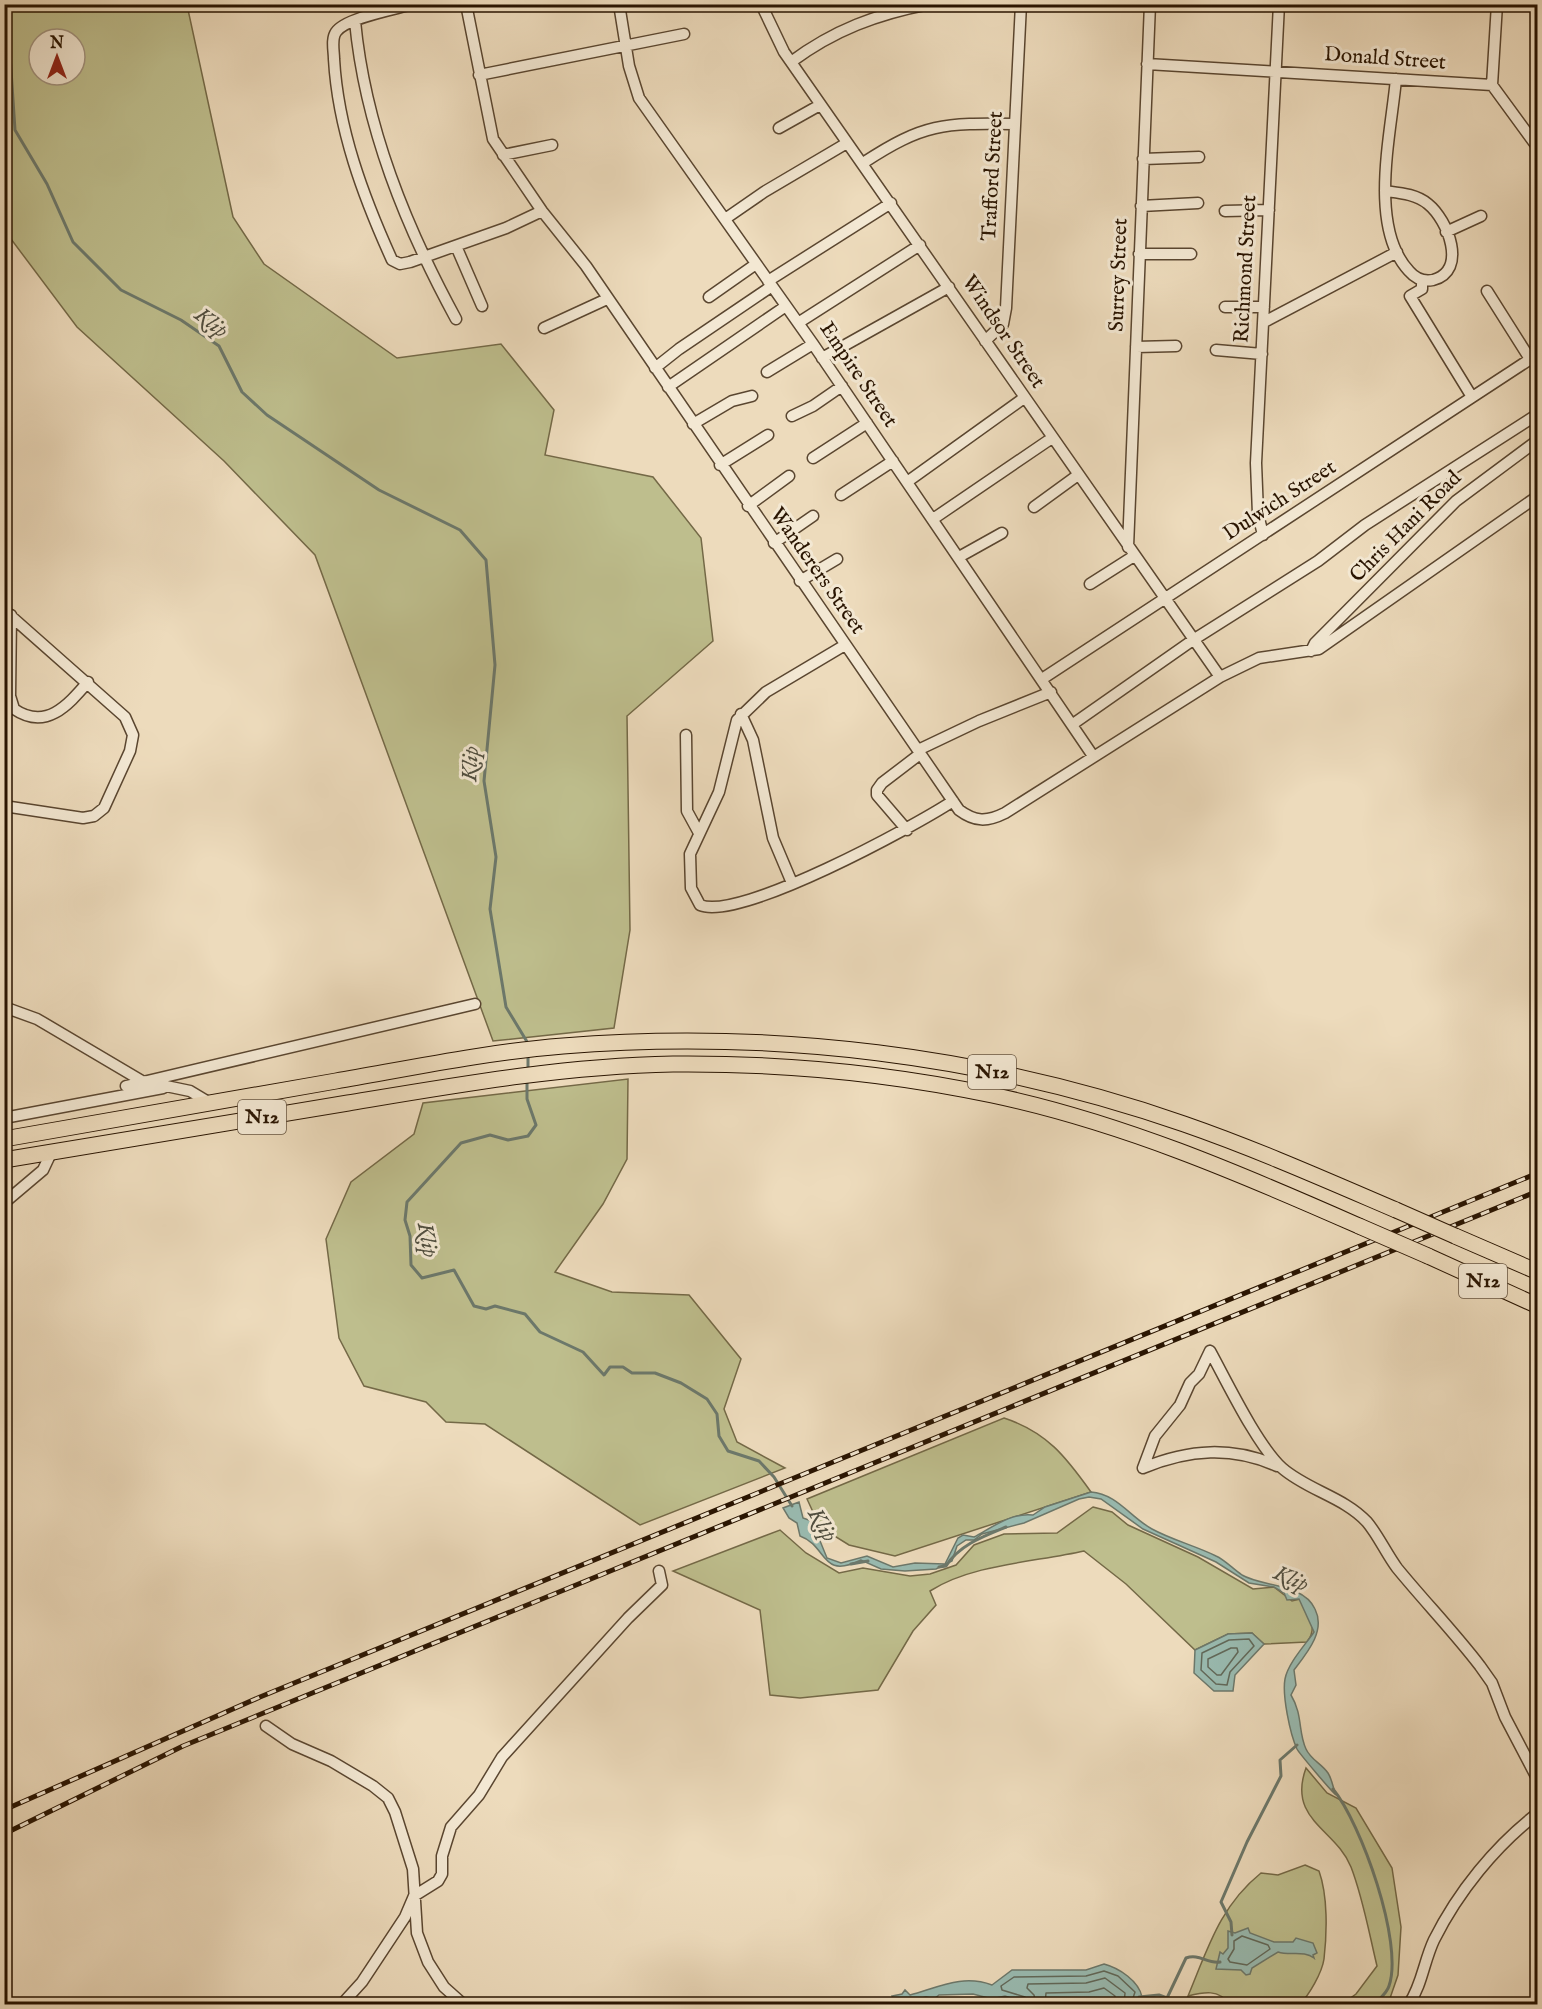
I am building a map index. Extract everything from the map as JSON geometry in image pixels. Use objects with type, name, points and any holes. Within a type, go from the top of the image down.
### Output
[{"type":"highway","name":"N12","points":[[4,1138],[517,1050],[677,1042],[783,1044],[902,1055],[985,1071],[1070,1090],[1181,1123],[1261,1152],[1538,1272]]},
{"type":"highway","name":"N12","points":[[4,1160],[519,1074],[673,1064],[776,1067],[850,1073],[990,1094],[1073,1115],[1168,1146],[1359,1226],[1538,1306]]},
{"type":"street","points":[[413,4],[355,21],[337,30],[334,43],[335,71],[350,152],[392,260],[400,264],[424,257],[542,211]]},
{"type":"street","name":"Wanderers Street","points":[[466,4],[492,134],[503,155],[542,211],[586,266],[748,506],[959,810],[972,819],[995,818],[1220,677],[1259,658],[1311,651]]},
{"type":"street","name":"Empire Street","points":[[619,4],[633,80],[639,98],[842,386],[1093,756]]},
{"type":"street","name":"Windsor Street","points":[[761,4],[774,35],[820,105],[891,203],[1164,600],[1220,677]]},
{"type":"street","points":[[791,62],[850,26],[888,13],[929,4]]},
{"type":"street","name":"Trafford Street","points":[[985,341],[1003,324],[1006,308],[1021,4]]},
{"type":"street","name":"Surrey Street","points":[[1131,552],[1139,254],[1150,4]]},
{"type":"street","name":"Richmond Street","points":[[1263,535],[1256,493],[1279,4]]},
{"type":"street","points":[[1497,4],[1492,85],[1538,148]]},
{"type":"street","points":[[355,21],[367,95],[380,144],[424,257],[456,319]]},
{"type":"street","points":[[479,75],[684,34]]},
{"type":"street","name":"Donald Street","points":[[1147,64],[1492,85]]},
{"type":"street","points":[[1385,191],[1405,193],[1429,204],[1438,215],[1453,253],[1452,264],[1445,273],[1433,280],[1422,280],[1406,267],[1397,252],[1387,224],[1385,191],[1396,79]]},
{"type":"street","points":[[779,128],[820,105]]},
{"type":"street","points":[[862,163],[904,138],[932,127],[964,123],[1015,124]]},
{"type":"street","points":[[725,219],[764,192],[847,143]]},
{"type":"street","points":[[503,155],[552,145]]},
{"type":"street","points":[[1143,159],[1199,157]]},
{"type":"street","points":[[655,368],[770,283],[891,203]]},
{"type":"street","points":[[1141,206],[1198,203]]},
{"type":"street","points":[[1225,211],[1269,210]]},
{"type":"street","points":[[1446,232],[1481,216]]},
{"type":"street","points":[[798,323],[920,245]]},
{"type":"street","points":[[456,246],[482,306]]},
{"type":"street","points":[[1263,322],[1397,252]]},
{"type":"street","points":[[1139,254],[1191,254]]},
{"type":"street","points":[[709,297],[756,264]]},
{"type":"street","points":[[1422,280],[1422,289],[1410,296],[1472,398]]},
{"type":"street","points":[[822,358],[949,287]]},
{"type":"street","points":[[1487,291],[1534,356]]},
{"type":"street","points":[[544,328],[607,299]]},
{"type":"street","points":[[668,387],[786,306]]},
{"type":"street","points":[[1225,307],[1264,307]]},
{"type":"street","points":[[767,372],[813,344]]},
{"type":"street","points":[[1136,347],[1176,346]]},
{"type":"street","points":[[1216,350],[1262,354]]},
{"type":"street","name":"Dulwich Street","points":[[1042,679],[1534,356]]},
{"type":"street","points":[[792,416],[813,406],[842,386]]},
{"type":"street","points":[[693,424],[732,401],[752,396]]},
{"type":"street","points":[[907,482],[1024,398]]},
{"type":"street","points":[[1073,724],[1193,640],[1318,561],[1365,525],[1538,414]]},
{"type":"street","points":[[813,458],[867,423]]},
{"type":"street","points":[[720,465],[768,435]]},
{"type":"street","points":[[933,519],[1052,438]]},
{"type":"street","name":"Chris Hani Road","points":[[1311,651],[1315,643],[1456,501],[1538,440]]},
{"type":"street","points":[[841,495],[893,461]]},
{"type":"street","points":[[1034,507],[1078,475]]},
{"type":"street","points":[[748,506],[789,477]]},
{"type":"street","points":[[1311,651],[1339,635],[1538,496]]},
{"type":"street","points":[[774,543],[813,516]]},
{"type":"street","points":[[959,557],[1002,533]]},
{"type":"street","points":[[1090,584],[1131,552]]},
{"type":"street","points":[[800,581],[837,559]]},
{"type":"street","points":[[8,612],[10,696],[14,710],[35,717],[57,714],[88,682]]},
{"type":"street","points":[[4,806],[83,818],[94,816],[104,808],[130,751],[133,735],[125,717],[8,612]]},
{"type":"street","points":[[844,645],[780,682],[741,714],[719,792],[690,854],[691,888],[700,905],[718,907],[792,883],[854,857],[907,830],[953,801]]},
{"type":"street","points":[[907,830],[877,795],[877,790],[882,783],[919,752],[979,721],[1051,692]]},
{"type":"street","points":[[741,714],[755,747],[773,838],[792,883]]},
{"type":"street","points":[[686,735],[687,811],[699,833]]},
{"type":"street","points":[[126,1086],[475,1004]]},
{"type":"street","points":[[4,1007],[37,1018],[142,1082],[190,1091],[211,1103]]},
{"type":"street","points":[[4,1118],[168,1087]]},
{"type":"street","points":[[4,1203],[43,1170],[51,1152]]},
{"type":"street","points":[[1283,1468],[1261,1459],[1223,1451],[1180,1457],[1143,1468],[1155,1436],[1180,1405],[1190,1383],[1199,1374],[1210,1351],[1218,1369],[1259,1437],[1283,1468],[1309,1488],[1353,1510],[1368,1523],[1391,1560],[1449,1626],[1492,1683],[1506,1717],[1538,1780]]},
{"type":"street","points":[[342,2004],[362,1982],[405,1917],[414,1896],[438,1881],[442,1874],[442,1857],[451,1827],[479,1795],[502,1757],[628,1618],[662,1585],[659,1571]]},
{"type":"street","points":[[266,1726],[292,1744],[332,1761],[388,1798],[395,1812],[413,1869],[417,1933],[428,1962],[444,1987],[463,2004]]},
{"type":"street","points":[[1409,2004],[1421,1982],[1435,1940],[1457,1900],[1505,1841],[1538,1813]]},
{"type":"green space","points":[[5,5],[187,5],[233,217],[264,264],[397,358],[501,344],[554,410],[545,455],[653,477],[701,538],[713,641],[627,716],[630,930],[614,1028],[493,1041],[315,555],[224,461],[77,327],[5,231]]},
{"type":"green space","points":[[628,1079],[627,1159],[603,1204],[555,1272],[612,1292],[689,1295],[741,1359],[724,1409],[737,1442],[785,1468],[640,1525],[485,1424],[446,1422],[426,1402],[364,1386],[339,1338],[326,1239],[351,1182],[414,1134],[423,1103]]},
{"type":"green space","points":[[1004,1418],[1044,1438],[1064,1457],[1091,1492],[895,1556],[849,1545],[820,1527],[807,1499]]},
{"type":"green space","points":[[1093,1507],[1112,1512],[1128,1525],[1198,1557],[1253,1589],[1274,1587],[1292,1601],[1300,1599],[1312,1625],[1307,1642],[1264,1644],[1252,1633],[1228,1634],[1195,1650],[1126,1584],[1084,1551],[985,1569],[947,1582],[930,1591],[936,1605],[913,1631],[878,1690],[800,1698],[770,1695],[760,1610],[673,1571],[780,1530],[806,1553],[839,1573],[863,1568],[910,1576],[930,1574],[956,1565],[974,1545],[1004,1534],[1057,1533]]},
{"type":"green space","points":[[1306,1768],[1327,1793],[1356,1808],[1392,1868],[1401,1927],[1398,1975],[1388,2004],[1342,2004],[1356,1994],[1377,1966],[1351,1867],[1344,1854],[1308,1812],[1303,1800],[1302,1786]]},
{"type":"green space","points":[[1305,1865],[1319,1871],[1324,1892],[1326,1926],[1323,1965],[1304,2000],[1300,2004],[1229,2004],[1221,1996],[1211,1993],[1188,1996],[1209,1945],[1235,1899],[1261,1873],[1278,1875]]},
{"type":"water","points":[[1091,1492],[1116,1501],[1152,1529],[1219,1558],[1250,1579],[1292,1590],[1309,1601],[1318,1617],[1317,1633],[1294,1670],[1296,1685],[1291,1695],[1297,1709],[1306,1749],[1328,1773],[1336,1795],[1297,1749],[1287,1714],[1285,1679],[1293,1660],[1314,1632],[1299,1599],[1287,1600],[1284,1593],[1274,1587],[1249,1583],[1216,1562],[1143,1529],[1101,1499],[1089,1497],[1079,1499],[1024,1523],[982,1534],[974,1540],[966,1540],[957,1546],[952,1561],[936,1569],[905,1571],[881,1569],[861,1560],[848,1565],[831,1564],[816,1547],[800,1536],[797,1523],[789,1518],[783,1508],[799,1502],[803,1518],[814,1522],[819,1528],[818,1536],[827,1558],[841,1563],[867,1556],[893,1567],[915,1563],[945,1564],[958,1538],[963,1535],[974,1537],[1010,1518],[1033,1515],[1045,1507]]},
{"type":"water","points":[[1252,1633],[1264,1644],[1235,1675],[1233,1691],[1214,1691],[1194,1673],[1195,1650],[1228,1634]]},
{"type":"water","points":[[1248,1928],[1250,1933],[1274,1942],[1293,1942],[1296,1938],[1313,1943],[1317,1953],[1313,1955],[1314,1958],[1306,1954],[1278,1952],[1252,1968],[1250,1974],[1246,1975],[1241,1970],[1216,1969],[1220,1952],[1223,1954],[1228,1948],[1228,1931],[1235,1933]]},
{"type":"water","points":[[1104,1964],[1122,1972],[1137,1986],[1142,1997],[1135,2004],[1052,2004],[1024,2002],[1005,1996],[992,1999],[973,1994],[939,1995],[934,1999],[926,1997],[896,2004],[892,1996],[902,1994],[905,1990],[910,1995],[961,1981],[992,1985],[1012,1970],[1086,1970]]},
{"type":"waterway","name":"Klip","points":[[4,41],[10,55],[15,130],[47,184],[73,242],[121,290],[181,320],[219,346],[242,392],[267,415],[379,490],[460,530],[486,560],[495,665],[484,781],[496,857],[490,909],[506,1007],[529,1045]]},
{"type":"waterway","name":"Klip","points":[[528,1055],[528,1069]]},
{"type":"waterway","name":"Klip","points":[[527,1079],[527,1099],[536,1125],[528,1136],[508,1140],[490,1135],[461,1143],[407,1202],[405,1220],[410,1236],[411,1265],[422,1278],[454,1270],[474,1306],[486,1309],[495,1306],[525,1314],[540,1332],[583,1352],[604,1375],[610,1367],[623,1367],[632,1373],[655,1373],[681,1383],[707,1399],[717,1414],[719,1436],[728,1451],[759,1461],[774,1477],[792,1506]]},
{"type":"waterway","name":"Klip","points":[[939,1567],[946,1566],[958,1552],[973,1542],[1006,1527]]},
{"type":"waterway","name":"Klip","points":[[851,1564],[868,1561]]},
{"type":"waterway","points":[[1232,1935],[1231,1922],[1221,1902],[1247,1842],[1281,1776],[1280,1760],[1297,1745]]},
{"type":"waterway","name":"Klip","points":[[1333,1789],[1356,1828],[1367,1855],[1377,1884],[1391,1942],[1392,1967],[1389,1986],[1375,2004]]},
{"type":"waterway","points":[[1139,1997],[1159,1995],[1167,1998],[1186,1958],[1195,1957],[1220,1962]]},
{"type":"railway","points":[[4,1810],[260,1697],[1538,1173]]},
{"type":"railway","points":[[4,1834],[183,1746],[1538,1191]]}]
